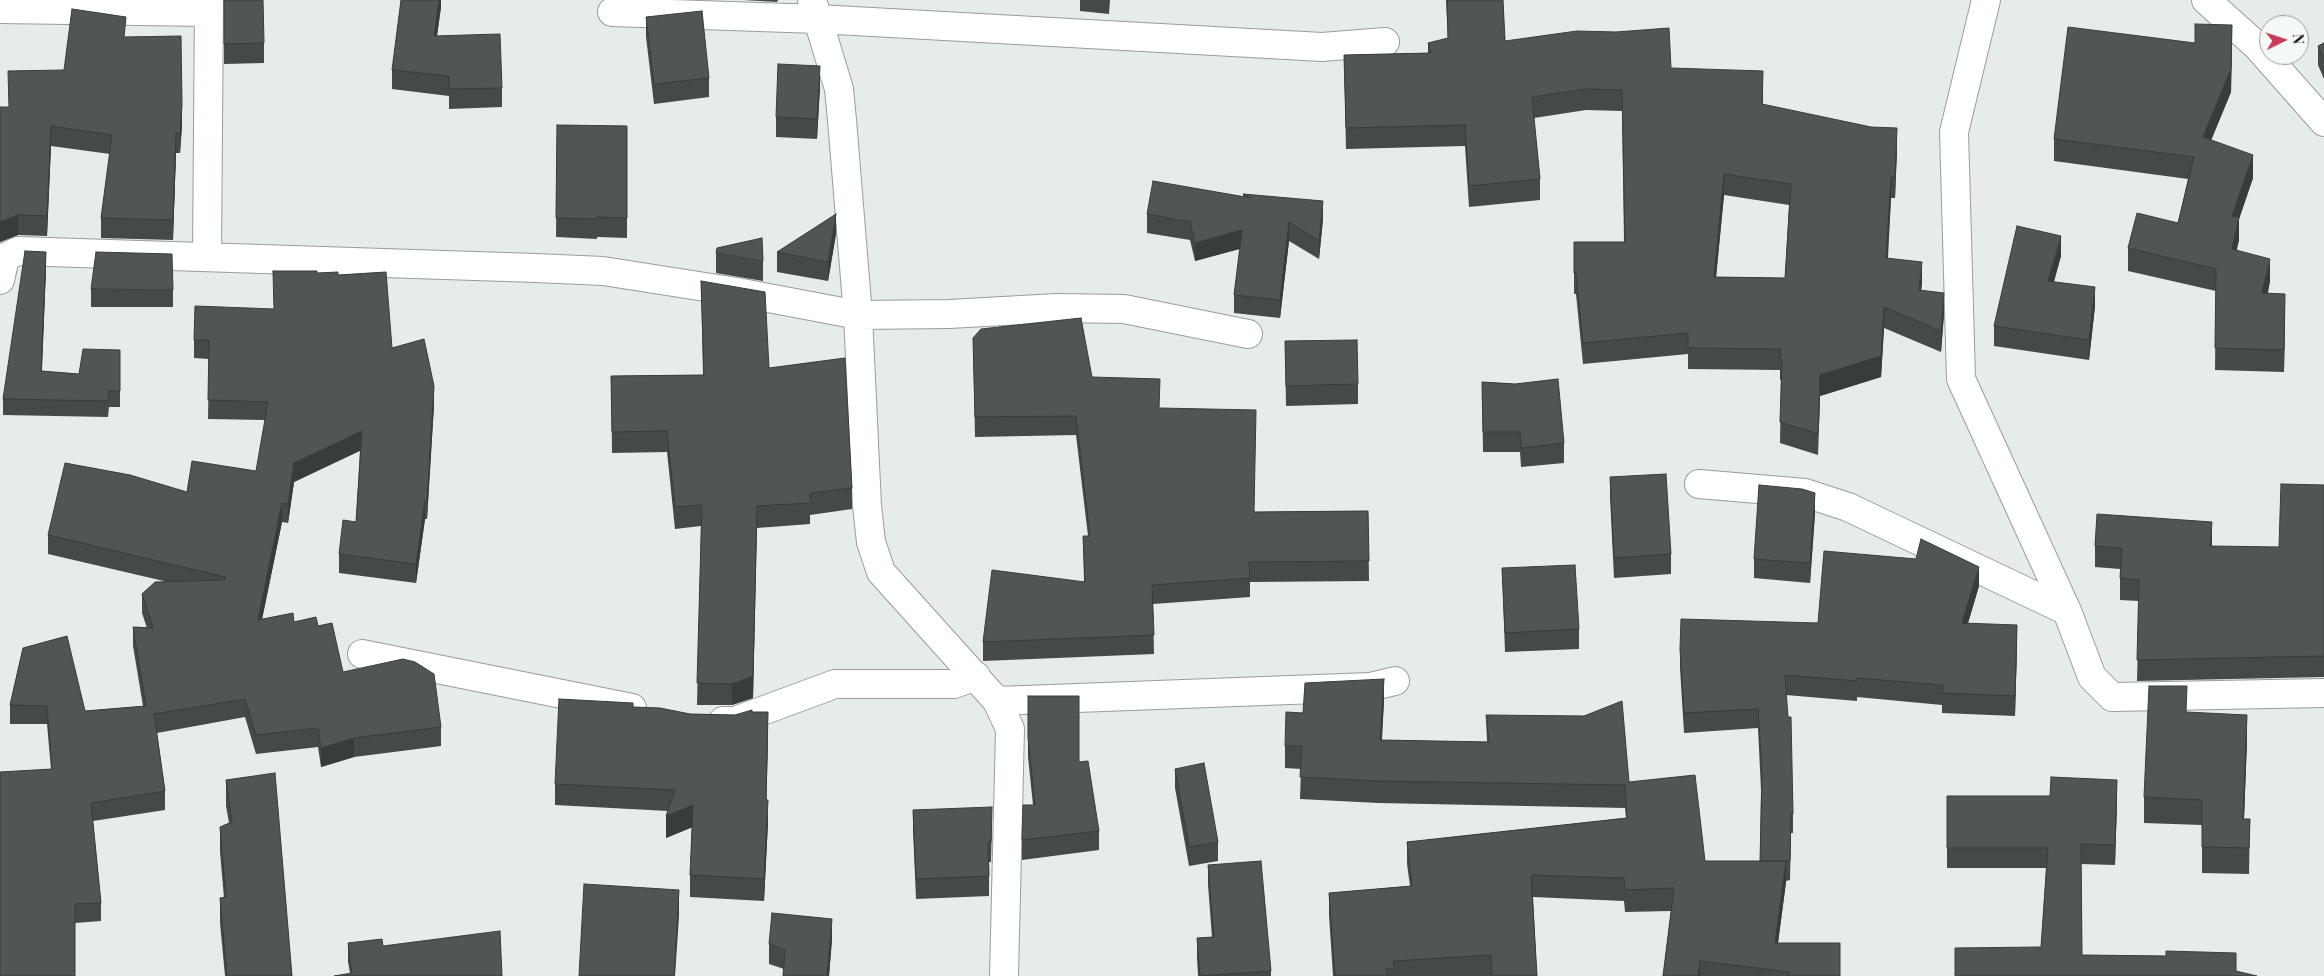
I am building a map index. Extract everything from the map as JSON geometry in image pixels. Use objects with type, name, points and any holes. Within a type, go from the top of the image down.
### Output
[{"type":"street","points":[[1986,0],[1954,132],[1961,379],[2067,611],[2092,677],[2112,697],[2324,693]]},
{"type":"street","points":[[2206,0],[2256,46],[2324,122]]},
{"type":"street","points":[[0,9],[208,6],[207,257]]},
{"type":"street","points":[[612,12],[815,10],[1322,47],[1385,42]]},
{"type":"street","points":[[815,10],[839,89],[858,315],[867,506],[871,542],[881,572],[997,701],[1010,729],[1008,975]]},
{"type":"street","points":[[0,280],[5,256],[18,251],[603,271],[737,292],[858,315],[949,314],[1057,308],[1124,309],[1248,334]]},
{"type":"street","points":[[1699,484],[1805,493],[1848,507],[2067,611]]},
{"type":"street","points":[[362,654],[652,712]]},
{"type":"street","points":[[699,720],[736,721],[835,684],[954,684],[976,676]]},
{"type":"street","points":[[997,701],[1370,687],[1395,680]]},
{"type":"building","points":[[224,0],[263,0],[264,43],[224,44]]},
{"type":"building","points":[[401,0],[439,0],[434,36],[500,34],[502,88],[449,89],[449,76],[392,70]]},
{"type":"building","points":[[1447,0],[1503,0],[1505,41],[1577,31],[1616,32],[1669,28],[1671,68],[1763,71],[1762,104],[1871,127],[1897,128],[1895,177],[1891,177],[1886,258],[1922,262],[1919,290],[1944,293],[1941,331],[1884,307],[1881,356],[1820,375],[1818,434],[1780,422],[1781,349],[1688,348],[1688,333],[1583,343],[1576,273],[1574,273],[1574,242],[1625,242],[1622,90],[1586,89],[1532,97],[1540,179],[1469,186],[1465,125],[1346,128],[1344,55],[1431,53],[1428,43],[1448,38]],"holes":[[[1724,174],[1791,184],[1785,278],[1714,277]]]},
{"type":"building","points":[[72,9],[126,17],[124,37],[181,36],[182,105],[180,133],[176,133],[173,220],[101,218],[112,135],[51,126],[47,216],[18,215],[0,222],[0,107],[9,107],[8,71],[64,70]]},
{"type":"building","points":[[702,11],[709,78],[654,84],[646,17]]},
{"type":"building","points":[[2195,24],[2232,25],[2231,69],[2203,137],[2253,155],[2232,216],[2239,217],[2232,249],[2270,259],[2262,293],[2285,294],[2284,350],[2215,348],[2216,269],[2128,248],[2137,213],[2178,223],[2194,157],[2054,139],[2068,27],[2195,43]]},
{"type":"building","points":[[2324,43],[2324,59],[2318,46]]},
{"type":"building","points":[[778,64],[820,66],[817,119],[776,117]]},
{"type":"building","points":[[557,125],[627,126],[627,218],[556,218]]},
{"type":"building","points":[[1153,181],[1251,198],[1243,194],[1323,201],[1319,241],[1289,222],[1280,300],[1234,295],[1242,230],[1195,243],[1190,222],[1147,214]]},
{"type":"building","points":[[836,214],[828,262],[777,252]]},
{"type":"building","points":[[2017,226],[2061,236],[2048,281],[2095,287],[2089,340],[1994,326]]},
{"type":"building","points":[[762,238],[763,261],[716,253],[717,248]]},
{"type":"building","points":[[25,251],[46,252],[41,371],[79,374],[83,349],[120,350],[120,391],[109,391],[108,401],[3,399]]},
{"type":"building","points":[[96,252],[172,254],[173,290],[91,289]]},
{"type":"building","points":[[273,271],[338,272],[338,275],[386,272],[392,348],[424,339],[434,386],[427,501],[425,501],[416,564],[339,554],[343,520],[356,522],[362,431],[294,463],[288,504],[282,503],[258,620],[293,613],[294,622],[316,617],[318,626],[332,623],[343,672],[403,659],[415,662],[434,674],[441,727],[354,738],[321,748],[318,728],[256,735],[245,699],[154,714],[165,791],[91,803],[101,903],[75,904],[75,976],[0,976],[0,772],[52,769],[47,706],[10,705],[23,648],[67,636],[85,711],[146,706],[133,627],[153,628],[142,594],[155,582],[225,580],[225,577],[48,535],[65,463],[130,475],[187,492],[192,461],[256,471],[268,402],[208,400],[209,340],[194,340],[195,306],[274,309]]},
{"type":"building","points":[[701,281],[765,292],[769,368],[845,358],[852,488],[810,493],[810,503],[757,506],[753,676],[732,684],[697,683],[702,505],[675,507],[667,431],[612,432],[611,376],[704,375]]},
{"type":"building","points":[[1081,318],[1092,377],[1160,379],[1159,408],[1256,410],[1254,512],[1368,511],[1369,561],[1249,562],[1250,578],[1152,585],[1154,635],[983,642],[992,570],[1085,582],[1083,536],[1090,536],[1076,416],[975,417],[973,338],[981,329]]},
{"type":"building","points":[[1357,340],[1358,384],[1286,386],[1285,341]]},
{"type":"building","points":[[1558,379],[1564,443],[1521,448],[1520,432],[1483,432],[1482,382],[1515,384]]},
{"type":"building","points":[[1666,474],[1671,554],[1614,558],[1610,477]]},
{"type":"building","points":[[2281,484],[2324,485],[2324,656],[2137,660],[2139,580],[2120,578],[2122,548],[2095,546],[2097,514],[2212,522],[2210,546],[2279,547]]},
{"type":"building","points":[[1759,485],[1802,489],[1815,493],[1810,563],[1754,559]]},
{"type":"building","points":[[1921,539],[1979,567],[1962,623],[2017,625],[2015,696],[1942,693],[1943,685],[1857,678],[1857,681],[1785,675],[1788,717],[1791,717],[1793,814],[1791,814],[1790,861],[1760,861],[1762,775],[1758,709],[1684,713],[1680,649],[1681,619],[1818,623],[1824,551],[1916,559]]},
{"type":"building","points":[[1575,565],[1579,629],[1505,633],[1502,568]]},
{"type":"building","points":[[1384,679],[1380,740],[1489,742],[1486,715],[1584,716],[1622,701],[1629,782],[1695,775],[1705,861],[1786,861],[1775,943],[1840,943],[1840,976],[1789,976],[1789,972],[1700,961],[1698,976],[1663,976],[1674,888],[1625,890],[1624,878],[1531,875],[1537,976],[1492,976],[1491,955],[1393,961],[1394,969],[1386,968],[1387,976],[1335,976],[1329,893],[1412,886],[1407,842],[1627,818],[1625,785],[1378,781],[1300,777],[1302,746],[1285,746],[1286,712],[1303,713],[1305,683]]},
{"type":"building","points":[[2149,686],[2187,686],[2186,712],[2247,715],[2243,819],[2250,819],[2249,848],[2202,847],[2202,800],[2144,797]]},
{"type":"building","points":[[1028,696],[1079,696],[1079,762],[1088,761],[1099,831],[1022,840],[1023,805],[1035,805],[1028,737]]},
{"type":"building","points":[[559,699],[633,703],[633,707],[660,708],[690,714],[735,715],[752,710],[752,712],[768,712],[766,800],[768,800],[764,879],[690,875],[693,805],[666,816],[675,790],[555,784]]},
{"type":"building","points":[[1204,763],[1218,842],[1189,847],[1175,769]]},
{"type":"building","points":[[275,773],[292,976],[227,976],[220,898],[226,897],[220,827],[232,822],[226,780]]},
{"type":"building","points":[[2051,777],[2117,780],[2115,845],[2081,844],[2082,955],[2166,956],[2166,951],[2236,953],[2236,971],[2257,976],[1955,976],[1955,948],[2041,947],[2048,848],[1947,848],[1947,796],[2050,796]]},
{"type":"building","points":[[992,807],[991,842],[988,842],[989,876],[916,879],[913,810]]},
{"type":"building","points":[[1261,861],[1271,971],[1200,976],[1197,938],[1214,937],[1208,865]]},
{"type":"building","points":[[584,884],[679,890],[674,976],[579,976]]},
{"type":"building","points":[[772,913],[832,919],[827,976],[783,976],[785,950],[769,944]]},
{"type":"building","points":[[500,931],[502,976],[334,976],[352,973],[348,943],[382,939],[383,946]]}]
